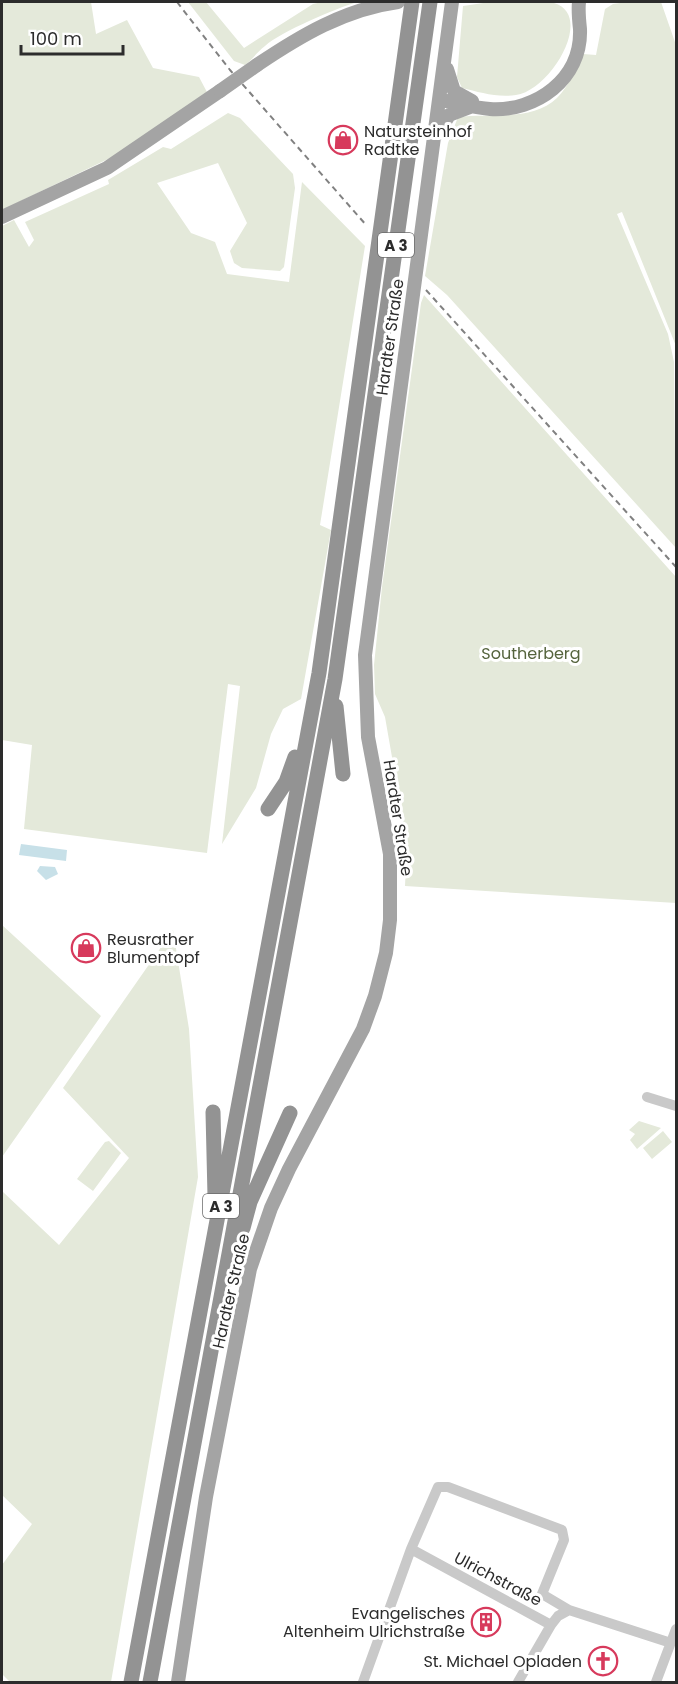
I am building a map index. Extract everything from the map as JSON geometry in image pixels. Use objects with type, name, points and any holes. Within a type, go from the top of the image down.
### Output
[{"type":"highway","name":"A 3","points":[[131,1683],[308,730],[340,527],[412,2]]},
{"type":"highway","name":"A 3","points":[[150,1683],[335,679],[430,2]]},
{"type":"highway","points":[[335,679],[343,774]]},
{"type":"highway","points":[[268,809],[286,782],[298,744],[308,730]]},
{"type":"highway","points":[[213,1112],[214,1245]]},
{"type":"highway","points":[[225,1272],[237,1256],[250,1202],[290,1113]]},
{"type":"main road","name":"Hardter Straße","points":[[178,1683],[206,1497],[250,1269],[259,1240],[285,1179],[363,1029],[375,996],[386,952],[391,909],[390,854],[368,737],[365,655],[452,2]]},
{"type":"main road","points":[[571,2],[579,16],[586,20],[588,2]]},
{"type":"main road","points":[[2,217],[122,159],[256,65],[308,32],[334,20],[386,3]]},
{"type":"main road","points":[[440,100],[472,107],[509,109],[534,102],[561,81],[573,63],[579,16]]},
{"type":"main road","points":[[446,51],[450,81],[454,91],[468,100],[509,109]]},
{"type":"main road","points":[[433,147],[449,115],[472,107]]},
{"type":"street","points":[[647,1097],[676,1106]]},
{"type":"street","points":[[363,1683],[411,1550],[438,1487],[448,1487],[562,1530],[564,1540],[542,1594],[569,1610],[671,1643]]},
{"type":"street","name":"Ulrichstraße","points":[[411,1550],[551,1625],[558,1616],[569,1610]]},
{"type":"street","points":[[518,1683],[551,1625]]},
{"type":"street","points":[[656,1683],[676,1629]]},
{"type":"green space","points":[[2,2],[91,2],[96,34],[127,20],[153,68],[199,77],[208,94],[131,148],[2,210]]},
{"type":"green space","points":[[188,2],[206,2],[244,48],[313,4],[357,2],[283,34],[262,48],[245,65],[234,61]]},
{"type":"green space","points":[[490,2],[554,3],[566,10],[570,22],[564,52],[554,67],[529,90],[516,95],[495,95],[462,88],[457,77],[463,6]]},
{"type":"green space","points":[[661,2],[676,45],[676,346],[622,212],[617,214],[668,334],[674,362],[676,548],[447,295],[425,276],[448,143],[458,117],[523,114],[547,106],[565,88],[583,54],[596,55],[605,9],[613,4]]},
{"type":"green space","points":[[228,113],[240,118],[293,174],[295,188],[284,267],[280,271],[242,268],[234,263],[230,251],[247,223],[218,163],[157,183],[191,233],[215,242],[227,274],[289,282],[302,182],[365,246],[320,525],[331,530],[301,699],[283,709],[271,734],[256,788],[222,844],[240,686],[228,684],[207,853],[24,829],[32,745],[2,740],[2,226],[14,220],[29,247],[34,240],[25,222],[109,184],[108,180],[163,147],[171,149]]},
{"type":"green space","name":"Southerberg","points":[[424,295],[676,577],[676,903],[405,886],[407,843],[385,717],[375,694],[374,665],[382,587],[421,303]]},
{"type":"green space","points":[[2,925],[101,1016],[2,1157]]},
{"type":"green space","points":[[173,930],[189,1029],[198,1177],[111,1682],[10,1682],[2,1674],[2,1565],[32,1524],[2,1495],[2,1191],[59,1245],[129,1158],[63,1088]]},
{"type":"green space","points":[[639,1121],[661,1128],[637,1149],[630,1140],[635,1134],[629,1130]]},
{"type":"green space","points":[[663,1131],[672,1142],[652,1159],[643,1148]]},
{"type":"green space","points":[[109,1141],[121,1153],[93,1191],[77,1179],[105,1142]]},
{"type":"water","points":[[21,844],[67,850],[66,861],[19,855]]},
{"type":"water","points":[[40,866],[55,867],[58,874],[46,880],[37,871]]},
{"type":"railway","points":[[177,2],[230,70],[367,226]]},
{"type":"railway","points":[[426,290],[676,567]]},
{"type":"place","name":"Natursteinhof Radtke","points":[[343,140]]},
{"type":"place","name":"Reusrather Blumentopf","points":[[86,948]]},
{"type":"place","name":"Evangelisches Altenheim Ulrichstraße","points":[[486,1622]]},
{"type":"place","name":"St. Michael Opladen","points":[[603,1661]]}]
